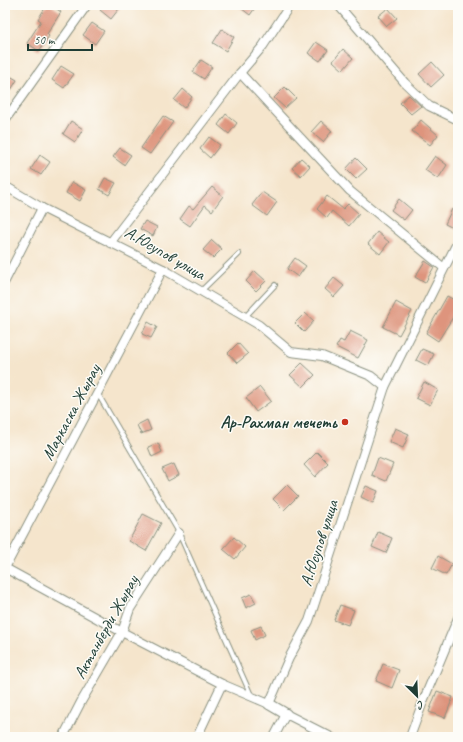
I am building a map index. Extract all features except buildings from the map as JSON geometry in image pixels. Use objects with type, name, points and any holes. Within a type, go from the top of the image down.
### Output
[{"type":"street","points":[[5,120],[87,5]]},
{"type":"street","name":"А.Юсупов улица","points":[[290,5],[263,46],[240,73],[110,242],[163,269],[259,325],[292,352],[322,356],[371,376],[385,387]]},
{"type":"street","points":[[338,5],[405,83],[429,106],[458,120]]},
{"type":"street","points":[[240,73],[350,191],[444,268]]},
{"type":"street","points":[[5,186],[42,208],[110,242]]},
{"type":"street","points":[[5,281],[42,208]]},
{"type":"street","name":"А.Юсупов улица","points":[[269,704],[289,658],[309,621],[385,387],[458,241]]},
{"type":"street","name":"Маркаска Жырау","points":[[5,568],[163,269]]},
{"type":"street","name":"Актанберди Жырау","points":[[63,737],[81,702],[122,632],[130,610],[179,533]]},
{"type":"street","points":[[5,568],[122,632],[222,684],[251,695],[331,737]]},
{"type":"street","points":[[410,737],[424,698],[458,618]]},
{"type":"street","points":[[196,737],[222,684]]},
{"type":"street","points":[[274,737],[286,714]]},
{"type":"lane","points":[[201,292],[239,254]]},
{"type":"lane","points":[[245,317],[275,285]]},
{"type":"lane","points":[[97,393],[179,533],[251,695]]},
{"type":"place","name":"Ар-Рахман мечеть","points":[[345,422]]}]
